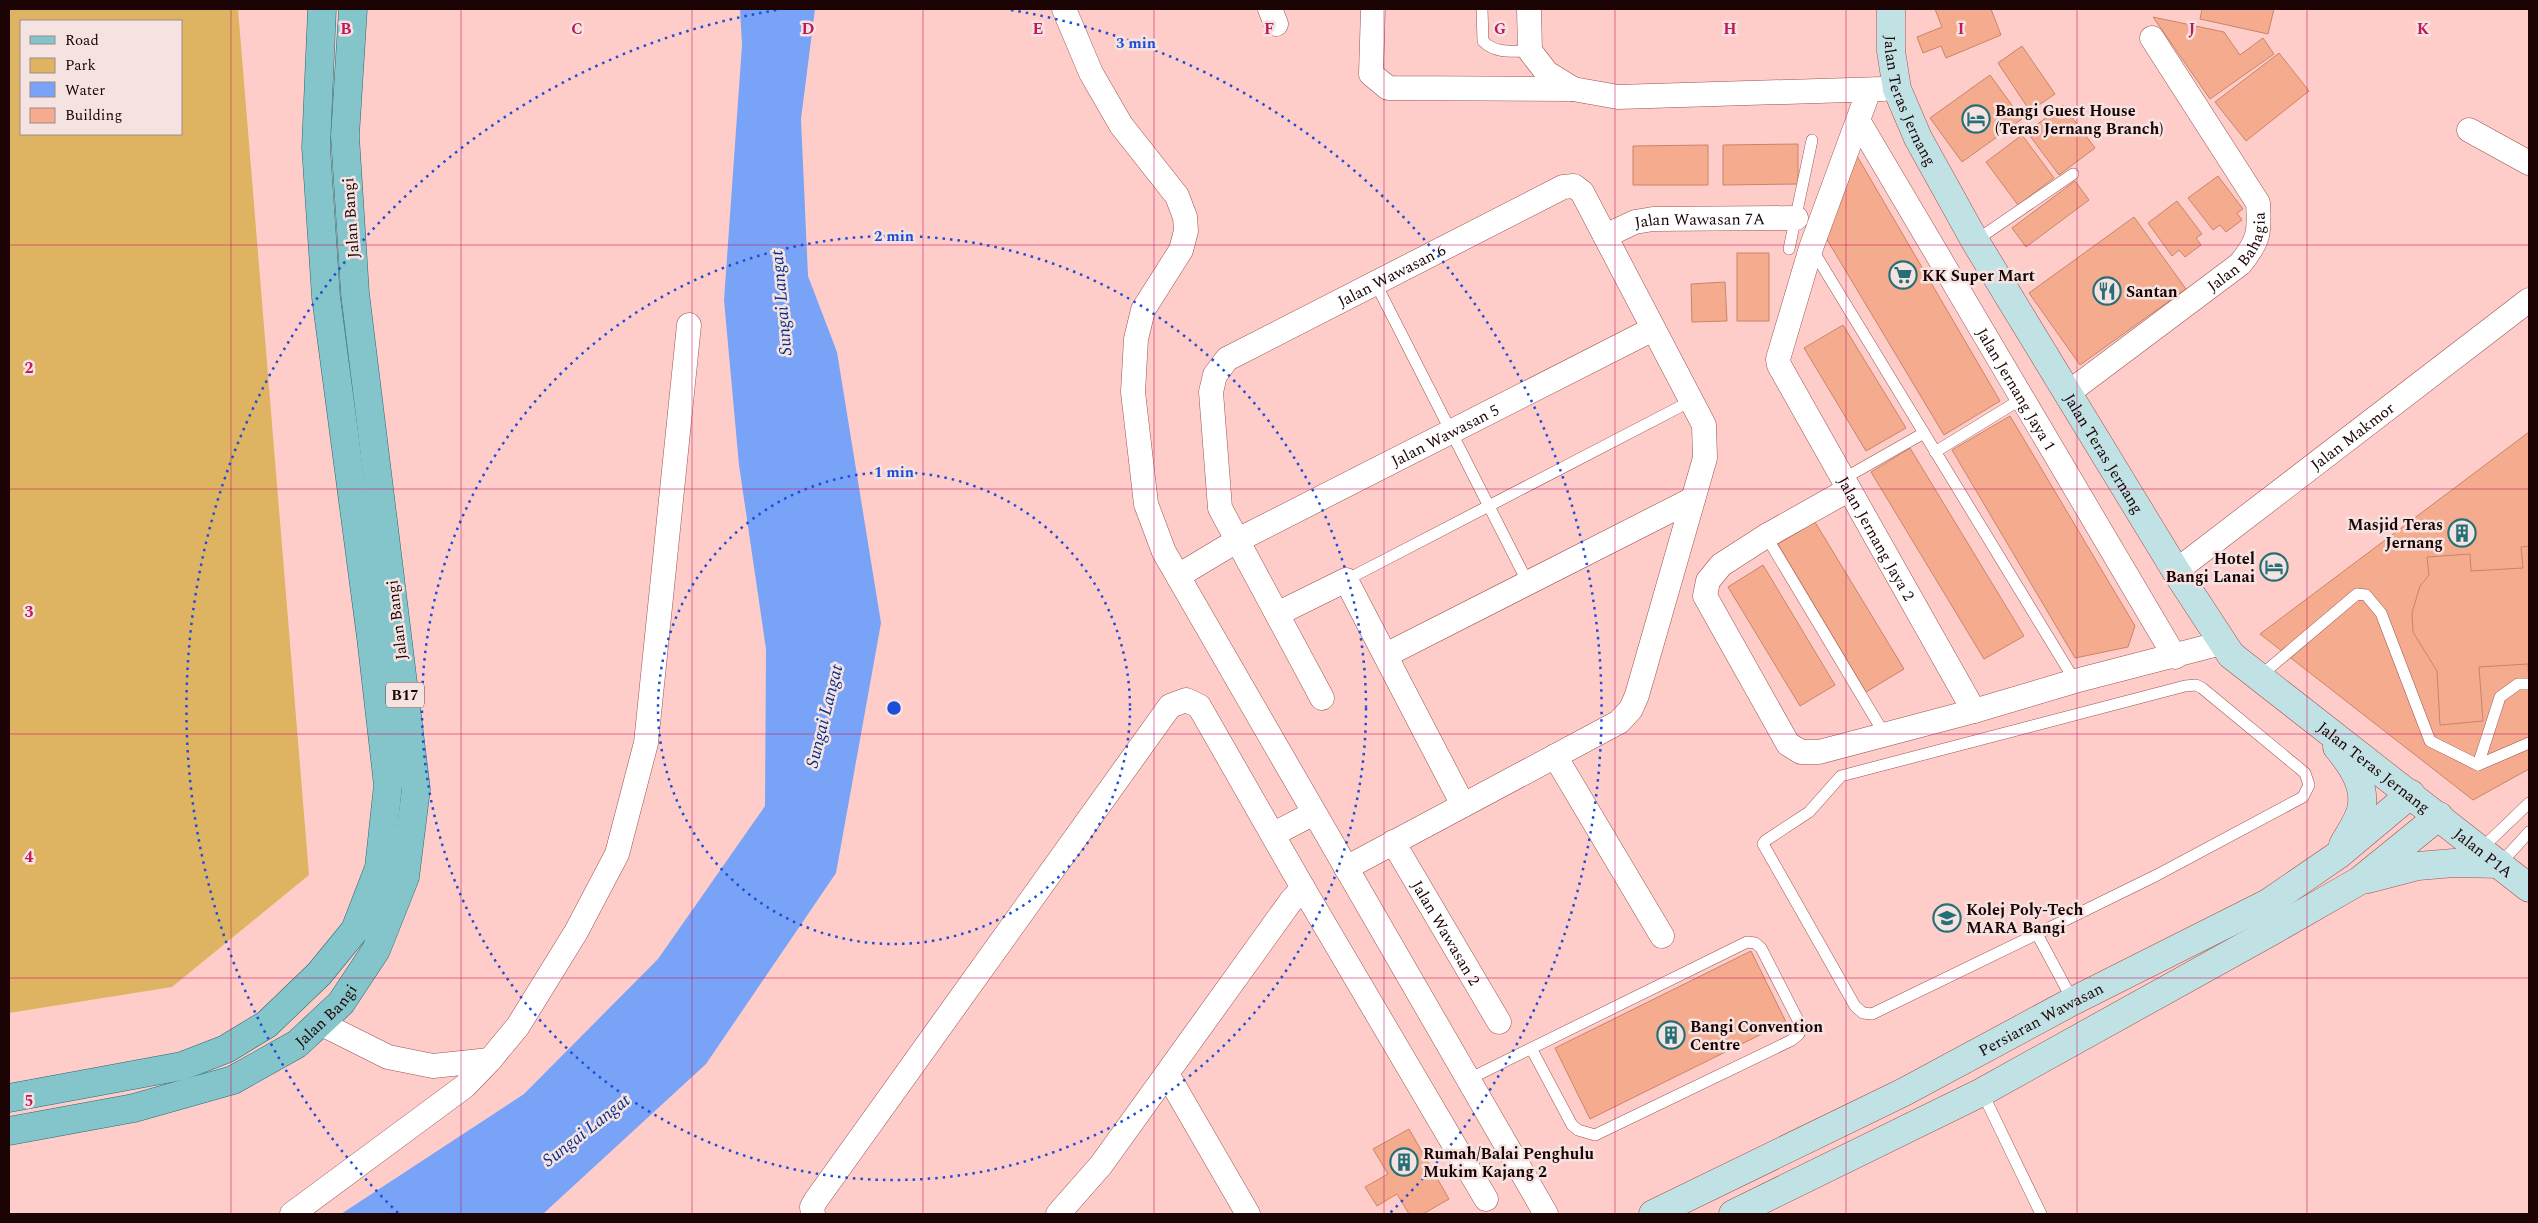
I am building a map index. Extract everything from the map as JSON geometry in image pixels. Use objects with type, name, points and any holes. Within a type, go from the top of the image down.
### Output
[{"type":"main road","name":"Jalan Bangi","points":[[9,1098],[182,1066],[226,1049],[267,1024],[319,974],[355,930],[379,868],[388,785],[371,637],[325,288],[316,147],[322,9]]},
{"type":"main road","name":"Jalan Bangi","points":[[9,1131],[134,1108],[234,1080],[297,1044],[341,1003],[376,950],[405,877],[416,789],[355,293],[345,136],[353,9]]},
{"type":"main road","name":"Jalan Teras Jernang","points":[[1891,9],[1891,51],[1897,89],[1918,138],[1975,241],[2176,571],[2222,643],[2232,655],[2439,816]]},
{"type":"main road","points":[[2311,717],[2354,767],[2361,789],[2361,810],[2338,855]]},
{"type":"main road","name":"Persiaran Wawasan","points":[[1653,1214],[1904,1092],[2073,1001],[2268,903],[2338,855],[2411,794]]},
{"type":"main road","name":"Persiaran Wawasan","points":[[1733,1214],[1982,1092],[2359,881],[2439,816]]},
{"type":"main road","name":"Jalan P1A","points":[[2439,816],[2529,888]]},
{"type":"main road","points":[[2359,881],[2418,866],[2454,863],[2491,856]]},
{"type":"main road","points":[[1904,1092],[1951,1085],[1982,1092],[2004,1050],[2024,1029]]},
{"type":"street","points":[[1064,9],[1096,82],[1121,125],[1177,196],[1185,217],[1186,231],[1181,250],[1143,310],[1136,339],[1133,392],[1146,504],[1164,552],[1546,1214]]},
{"type":"street","points":[[1373,9],[1371,74],[1388,88],[1573,89],[1618,97],[1897,89]]},
{"type":"street","points":[[1529,9],[1530,51],[1547,73],[1573,89]]},
{"type":"street","name":"Jalan Bahagia","points":[[2068,393],[2240,264],[2252,249],[2259,235],[2258,203],[2152,38]]},
{"type":"street","points":[[1800,249],[1858,122],[1869,90]]},
{"type":"street","name":"Jalan Jernang Jaya 1","points":[[1858,122],[2175,657]]},
{"type":"street","points":[[2469,130],[2529,163]]},
{"type":"street","name":"Jalan Wawasan 6","points":[[1238,540],[1220,508],[1211,392],[1215,374],[1227,359],[1563,187],[1574,186],[1582,192],[1605,236]]},
{"type":"street","name":"Jalan Wawasan 7A","points":[[1605,236],[1635,222],[1653,219],[1796,218]]},
{"type":"street","points":[[1346,868],[1619,722],[1632,709],[1704,458],[1704,425],[1652,329],[1605,236]]},
{"type":"street","name":"Jalan Jernang Jaya 2","points":[[1800,249],[1778,358],[1779,365],[1974,711]]},
{"type":"street","name":"Jalan Makmor","points":[[2176,571],[2529,300]]},
{"type":"street","points":[[292,1214],[465,1086],[490,1060],[523,1018],[576,932],[617,854],[646,743],[689,325]]},
{"type":"street","name":"Jalan Wawasan 5","points":[[1178,576],[1238,540],[1652,329]]},
{"type":"street","points":[[1846,485],[1721,565],[1708,581],[1704,596],[1788,744],[1802,752],[1819,752],[1974,711],[2075,681],[2175,657],[2222,643]]},
{"type":"street","points":[[1386,656],[1693,499]]},
{"type":"street","points":[[1238,540],[1322,698]]},
{"type":"street","points":[[1277,614],[1346,580],[1463,805]]},
{"type":"street","points":[[813,1214],[812,1208],[816,1200],[1170,706],[1186,700],[1199,706],[1274,834],[1303,888],[1486,1199]]},
{"type":"street","points":[[1555,756],[1662,936]]},
{"type":"street","points":[[1274,834],[1314,813]]},
{"type":"street","name":"Jalan Wawasan 2","points":[[1394,842],[1499,1022]]},
{"type":"street","points":[[1058,1214],[1101,1165],[1291,901],[1303,888]]},
{"type":"street","points":[[320,1023],[388,1057],[433,1066],[490,1060]]},
{"type":"street","points":[[1167,1074],[1248,1214]]},
{"type":"lane","points":[[1482,9],[1483,41],[1489,48],[1498,51],[1530,51]]},
{"type":"lane","points":[[1812,140],[1796,218],[1800,249],[1924,434],[2075,681]]},
{"type":"lane","points":[[1975,241],[2073,174]]},
{"type":"lane","points":[[1376,284],[1528,583]]},
{"type":"lane","points":[[1935,452],[2023,398]]},
{"type":"lane","points":[[1346,580],[1691,401]]},
{"type":"lane","points":[[1846,485],[1924,434]]},
{"type":"lane","points":[[1766,536],[1885,734]]},
{"type":"lane","points":[[2260,676],[2357,594],[2366,595],[2381,613],[2430,742],[2478,765],[2529,743]]},
{"type":"lane","points":[[2478,765],[2500,697],[2518,684],[2529,684]]},
{"type":"lane","points":[[2196,685],[2202,688],[2305,773],[2309,785],[2303,797],[2156,875],[2037,934],[1872,1014],[1863,1013],[1855,1006],[1763,844],[1809,812],[1841,776],[2185,686],[2196,685]]},
{"type":"lane","points":[[2491,856],[2529,803]]},
{"type":"lane","points":[[2491,856],[2529,832]]},
{"type":"lane","points":[[2037,934],[2073,1001]]},
{"type":"lane","points":[[1469,1079],[1532,1050],[1746,942],[1755,943],[1762,948],[1801,1026],[1799,1034],[1792,1040],[1595,1135],[1583,1132],[1572,1125],[1532,1050]]},
{"type":"lane","points":[[1982,1092],[2041,1214]]},
{"type":"green space","points":[[9,9],[238,9],[309,875],[172,987],[9,1013]]},
{"type":"water","name":"Sungai Langat","points":[[740,9],[815,9],[801,119],[808,276],[837,352],[881,623],[836,873],[706,1064],[544,1213],[341,1214],[524,1094],[658,959],[765,806],[766,649],[739,465],[724,300],[742,45]]},
{"type":"building","points":[[1935,9],[1991,9],[2001,35],[1946,58],[1941,46],[1923,53],[1917,37],[1942,27]]},
{"type":"building","points":[[2202,9],[2274,9],[2268,34],[2200,19]]},
{"type":"building","points":[[2153,17],[2224,32],[2240,55],[2263,38],[2274,54],[2210,99]]},
{"type":"building","points":[[2022,46],[2055,94],[2030,111],[1998,63]]},
{"type":"building","points":[[2279,53],[2309,91],[2246,141],[2215,102]]},
{"type":"building","name":"Bangi Guest House (Teras Jernang Branch)","points":[[1990,75],[2022,119],[1962,162],[1930,118]]},
{"type":"building","points":[[2063,105],[2095,148],[2059,175],[2027,132]]},
{"type":"building","points":[[2022,135],[2054,178],[2018,205],[1986,162]]},
{"type":"building","points":[[1798,144],[1798,184],[1723,185],[1723,145]]},
{"type":"building","points":[[1708,145],[1708,185],[1633,185],[1633,146]]},
{"type":"building","points":[[1857,156],[2000,401],[1944,435],[1826,238]]},
{"type":"building","points":[[2218,176],[2243,209],[2237,213],[2242,220],[2226,232],[2220,225],[2213,230],[2188,198]]},
{"type":"building","points":[[2075,181],[2089,200],[2026,247],[2012,228]]},
{"type":"building","points":[[2177,201],[2202,234],[2196,238],[2201,245],[2185,257],[2179,250],[2172,256],[2148,223]]},
{"type":"building","name":"Santan","points":[[2134,217],[2186,289],[2080,365],[2029,293]]},
{"type":"building","points":[[1737,253],[1769,253],[1769,321],[1737,321]]},
{"type":"building","points":[[1725,282],[1727,321],[1692,322],[1691,284]]},
{"type":"building","points":[[1843,325],[1906,428],[1866,451],[1804,348]]},
{"type":"building","points":[[2010,416],[2135,626],[2128,647],[2075,658],[1952,450]]},
{"type":"building","name":"Masjid Teras Jernang","points":[[2529,432],[2529,769],[2473,800],[2260,634]]},
{"type":"building","points":[[1910,448],[2024,636],[1984,659],[1871,472]]},
{"type":"building","points":[[1815,522],[1904,669],[1866,692],[1778,544]]},
{"type":"building","points":[[2529,546],[2529,687],[2528,664],[2479,667],[2483,721],[2440,725],[2437,671],[2413,632],[2412,613],[2420,586],[2429,575],[2427,557],[2470,554],[2471,571],[2523,568],[2521,547]]},
{"type":"building","points":[[1763,565],[1835,685],[1800,706],[1728,587]]},
{"type":"building","name":"Bangi Convention Centre","points":[[1751,951],[1786,1022],[1590,1119],[1555,1048]]},
{"type":"building","name":"Rumah/Balai Penghulu Mukim Kajang 2","points":[[1409,1129],[1449,1199],[1423,1214],[1409,1214],[1397,1194],[1377,1206],[1365,1187],[1388,1174],[1373,1149]]},
{"type":"place","name":"Bangi Guest House (Teras Jernang Branch)","points":[[1976,119]]},
{"type":"place","name":"KK Super Mart","points":[[1903,275]]},
{"type":"place","name":"Santan","points":[[2107,291]]},
{"type":"place","name":"Masjid Teras Jernang","points":[[2462,533]]},
{"type":"place","name":"Hotel Bangi Lanai","points":[[2274,567]]},
{"type":"place","name":"Kolej Poly-Tech MARA Bangi","points":[[1947,918]]},
{"type":"place","name":"Bangi Convention Centre","points":[[1671,1035]]},
{"type":"place","name":"Rumah/Balai Penghulu Mukim Kajang 2","points":[[1404,1162]]}]
